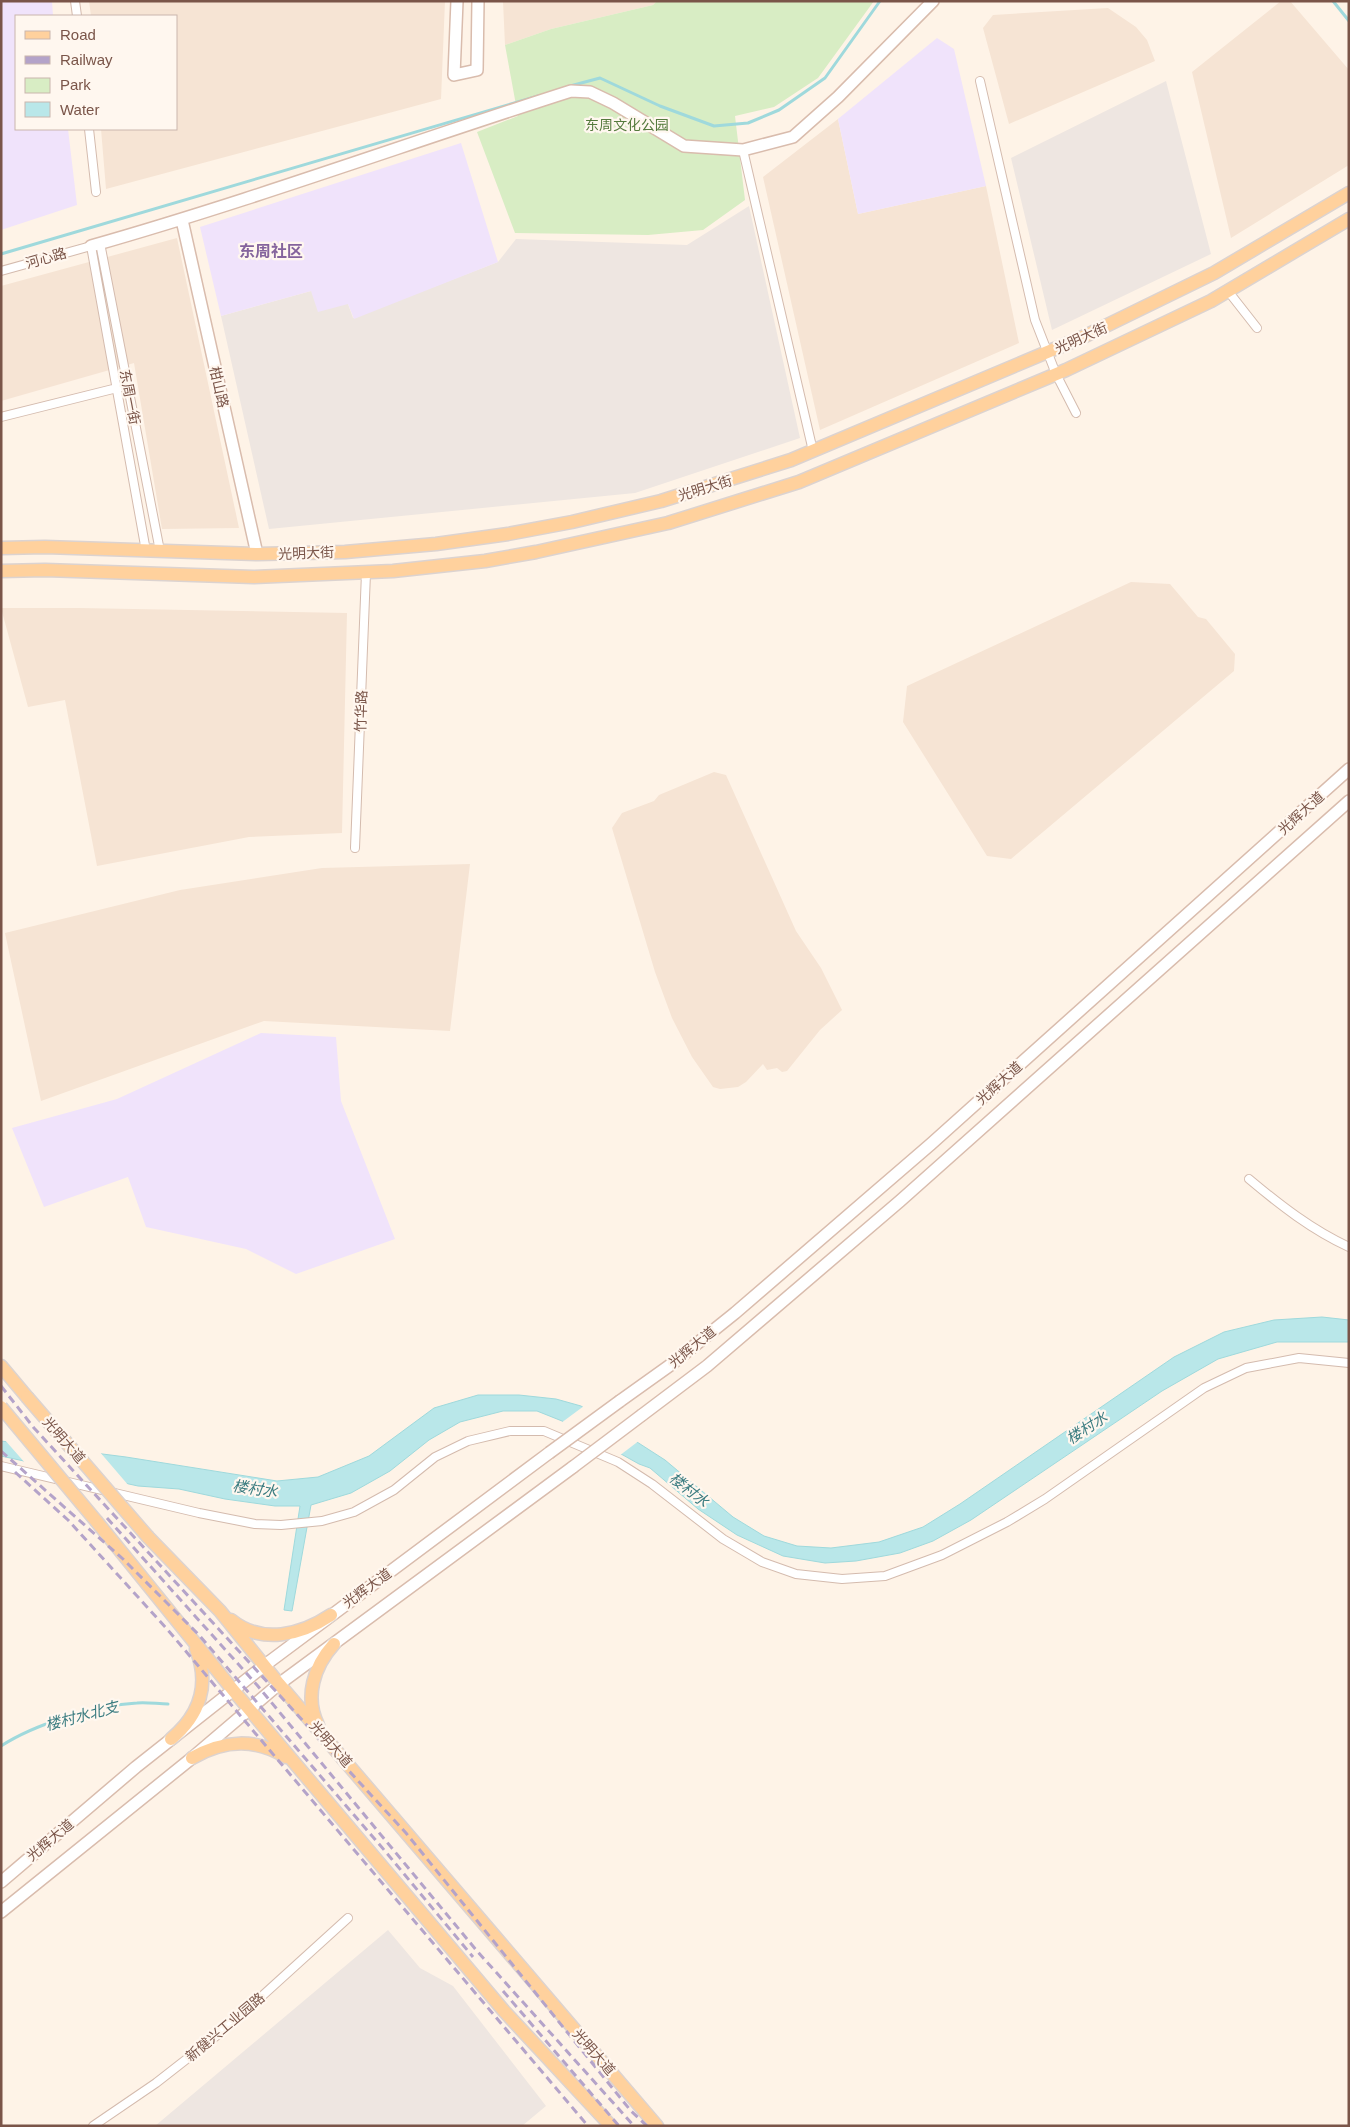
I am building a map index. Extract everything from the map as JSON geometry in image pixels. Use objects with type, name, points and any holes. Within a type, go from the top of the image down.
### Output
[{"type":"main road","points":[[457,1],[454,74],[477,70],[478,1]]},
{"type":"main road","points":[[96,244],[182,220],[571,91],[590,92],[613,103],[684,146],[743,150],[793,137],[838,97],[933,1]]},
{"type":"main road","name":"光明大街","points":[[1,548],[45,547],[257,554],[391,548],[445,543],[531,530],[661,501],[748,475],[813,451],[1048,353],[1214,274],[1349,193]]},
{"type":"main road","name":"光明大街","points":[[1,571],[44,570],[254,577],[366,573],[439,567],[528,554],[621,535],[711,511],[800,482],[1056,374],[1146,333],[1228,291],[1349,219]]},
{"type":"main road","name":"柑山路","points":[[182,220],[257,554]]},
{"type":"main road","name":"光辉大道","points":[[1,1882],[171,1739],[264,1665],[669,1366],[735,1313],[924,1150],[1349,769]]},
{"type":"main road","name":"光辉大道","points":[[1,1912],[192,1758],[279,1684],[707,1366],[900,1201],[1349,801]]},
{"type":"main road","name":"光明大道","points":[[1,1366],[148,1537],[220,1610],[279,1684],[657,2126]]},
{"type":"main road","name":"光明大道","points":[[1,1407],[26,1435]]},
{"type":"main road","name":"光明大道","points":[[1,1407],[233,1690],[504,2011],[611,2126]]},
{"type":"main road","points":[[220,1610],[236,1623],[254,1632],[274,1635],[295,1633],[314,1626],[331,1615]]},
{"type":"main road","points":[[171,1739],[183,1729],[192,1717],[202,1690],[201,1660],[196,1646],[188,1634]]},
{"type":"main road","points":[[322,1734],[313,1711],[312,1686],[316,1670],[324,1655],[334,1644]]},
{"type":"main road","points":[[192,1758],[215,1746],[247,1743],[278,1752],[299,1767]]},
{"type":"street","points":[[75,1],[76,15]]},
{"type":"street","points":[[980,81],[1035,320],[1056,374],[1076,413]]},
{"type":"street","points":[[89,130],[96,192]]},
{"type":"street","points":[[743,150],[813,451]]},
{"type":"street","name":"河心路","points":[[1,271],[96,244]]},
{"type":"street","name":"东周一街","points":[[96,244],[128,385],[160,551]]},
{"type":"street","name":"东周一街","points":[[96,244],[117,388],[146,551]]},
{"type":"street","points":[[1228,291],[1257,328]]},
{"type":"street","points":[[1,417],[128,385]]},
{"type":"street","name":"竹华路","points":[[355,848],[366,573]]},
{"type":"street","points":[[1249,1179],[1287,1210],[1327,1237],[1349,1247]]},
{"type":"street","points":[[1,1466],[199,1513],[255,1524],[281,1525],[322,1521],[354,1512],[394,1490],[435,1457],[468,1441],[510,1431],[544,1431],[618,1462],[652,1484],[684,1511],[723,1539],[762,1562],[796,1574],[842,1579],[884,1576],[942,1555],[1008,1522],[1045,1499],[1204,1388],[1246,1368],[1299,1358],[1349,1363]]},
{"type":"street","name":"新健兴工业园路","points":[[94,2126],[156,2083],[229,2026],[348,1918]]},
{"type":"shaded area","points":[[1,1],[52,1],[53,15],[15,15],[15,130],[68,130],[77,205],[1,230]]},
{"type":"shaded area","points":[[89,1],[445,1],[441,99],[106,189],[101,130],[178,130],[178,15],[91,15]]},
{"type":"shaded area","points":[[503,1],[657,1],[653,5],[551,29],[505,45]]},
{"type":"shaded area","points":[[1281,1],[1290,1],[1349,70],[1349,165],[1231,238],[1192,72]]},
{"type":"shaded area","points":[[1108,8],[1136,27],[1147,40],[1155,61],[1009,124],[983,28],[993,15]]},
{"type":"shaded area","points":[[937,38],[954,49],[986,186],[858,214],[838,119]]},
{"type":"shaded area","points":[[1166,81],[1211,254],[1052,330],[1011,158]]},
{"type":"shaded area","points":[[838,119],[858,214],[986,186],[1019,343],[820,430],[763,177]]},
{"type":"shaded area","points":[[461,143],[498,262],[354,319],[348,304],[318,312],[311,291],[221,316],[200,227]]},
{"type":"shaded area","points":[[749,206],[800,438],[635,493],[269,529],[221,316],[311,291],[348,304],[353,318],[498,262],[516,239],[687,245]]},
{"type":"shaded area","points":[[177,238],[239,528],[162,529],[134,363],[1,401],[1,286]]},
{"type":"shaded area","points":[[1131,582],[1170,584],[1198,617],[1206,619],[1235,654],[1234,671],[1011,859],[987,856],[903,722],[907,686]]},
{"type":"shaded area","points":[[1,608],[347,613],[342,833],[249,837],[97,866],[65,700],[28,707]]},
{"type":"shaded area","points":[[714,772],[726,775],[796,931],[821,968],[842,1010],[820,1030],[787,1071],[782,1072],[777,1068],[767,1070],[763,1064],[746,1082],[738,1087],[720,1089],[713,1087],[692,1057],[672,1018],[655,972],[612,828],[622,813],[654,801],[659,795]]},
{"type":"shaded area","points":[[470,864],[450,1031],[264,1021],[41,1101],[5,933],[180,890],[322,868]]},
{"type":"shaded area","points":[[261,1033],[336,1037],[341,1101],[395,1239],[296,1274],[246,1249],[146,1227],[128,1177],[44,1207],[12,1128],[117,1099]]},
{"type":"shaded area","points":[[388,1930],[420,1968],[453,1986],[546,2106],[522,2126],[155,2126]]},
{"type":"green space","name":"东周文化公园","points":[[657,1],[874,1],[818,78],[774,107],[735,116],[745,200],[703,230],[648,235],[515,233],[477,132],[518,116],[505,45],[551,29],[653,5]]},
{"type":"water","name":"楼村水","points":[[1322,1317],[1349,1320],[1349,1342],[1277,1342],[1218,1359],[1162,1391],[971,1520],[933,1541],[900,1553],[856,1561],[825,1563],[783,1556],[737,1535],[698,1509],[650,1468],[639,1464],[562,1421],[537,1411],[503,1411],[460,1422],[429,1440],[390,1471],[351,1493],[311,1505],[292,1611],[284,1610],[300,1506],[275,1506],[225,1499],[179,1489],[138,1486],[1,1456],[1,1441],[126,1457],[277,1481],[318,1477],[369,1456],[434,1408],[478,1395],[519,1395],[556,1399],[581,1406],[665,1460],[733,1517],[764,1536],[797,1546],[831,1548],[879,1542],[923,1527],[960,1504],[1174,1357],[1224,1332],[1274,1320]]},
{"type":"pier","points":[[584,1406],[640,1440],[619,1456],[561,1423]]},
{"type":"pier","points":[[4,1439],[99,1451],[129,1486],[26,1464]]},
{"type":"waterway","points":[[570,86],[600,78],[660,106],[714,126],[748,123],[779,110],[825,78],[880,1]]},
{"type":"waterway","points":[[1333,1],[1349,21]]},
{"type":"waterway","points":[[1,254],[538,96]]},
{"type":"waterway","name":"楼村水北支","points":[[1,1746],[48,1723],[103,1707],[137,1703],[168,1704]]},
{"type":"railway","points":[[1,1386],[34,1428],[406,1833],[631,2111],[647,2126]]},
{"type":"railway","points":[[1,1451],[123,1559],[199,1635],[385,1851],[473,1957]]},
{"type":"railway","points":[[15,1472],[68,1520],[167,1629],[588,2126]]},
{"type":"railway","points":[[107,1518],[257,1685],[477,1951],[634,2126]]},
{"type":"railway","points":[[503,1991],[619,2126]]},
{"type":"district","name":"东周社区","points":[[271,251]]}]
